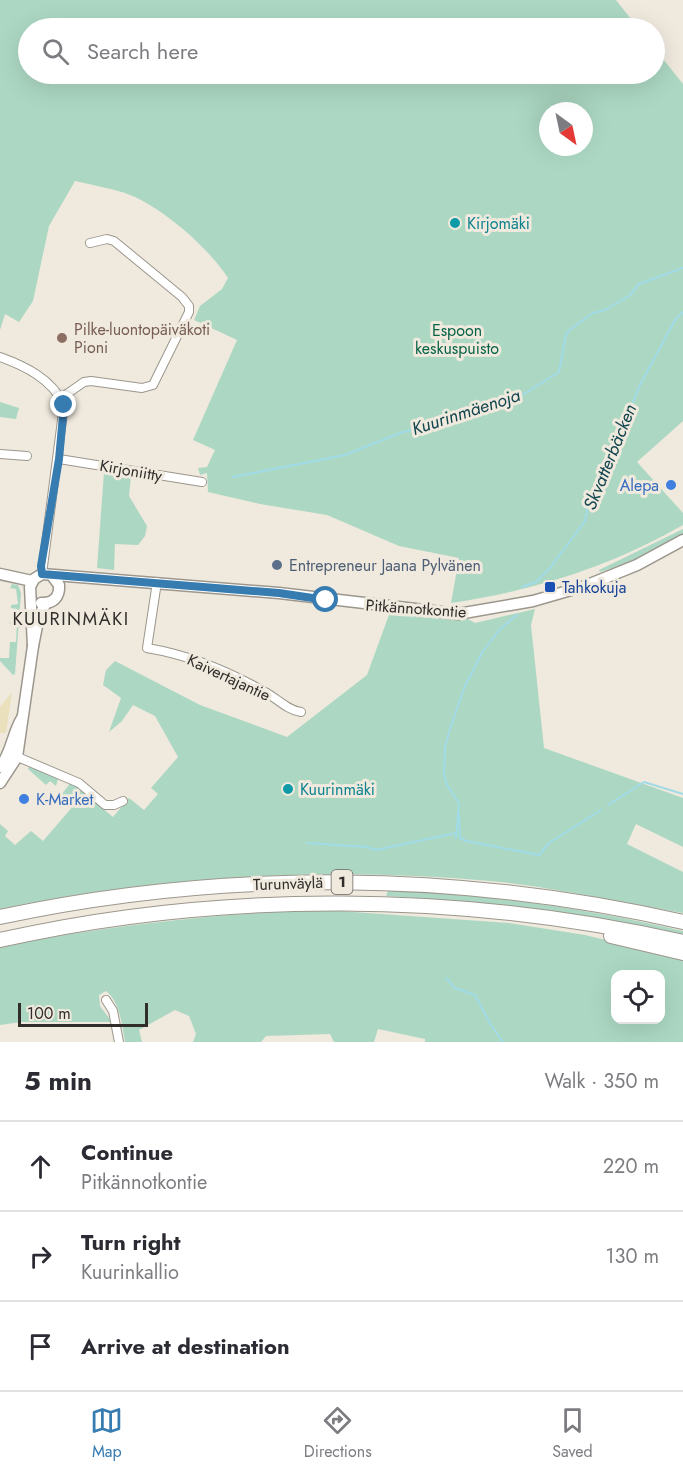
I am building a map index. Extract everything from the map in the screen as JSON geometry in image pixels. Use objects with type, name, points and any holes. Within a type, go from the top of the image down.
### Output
[{"type":"highway","name":"Turunväylä","points":[[0,917],[81,902],[211,886],[345,882],[490,890],[572,900],[683,922]]},
{"type":"highway","name":"Turunväylä","points":[[0,940],[131,917],[275,905],[403,906],[536,917],[592,923],[683,942]]},
{"type":"highway","points":[[536,917],[683,953]]},
{"type":"street","points":[[61,398],[84,382],[92,381],[142,388],[153,385],[189,312],[189,306],[182,297],[122,246],[107,239],[90,243]]},
{"type":"street","points":[[0,357],[32,370],[61,398],[64,412],[59,459],[41,566],[60,590],[56,598],[46,603],[38,602],[31,587],[0,574]]},
{"type":"street","points":[[0,454],[27,456]]},
{"type":"street","name":"Kirjoniitty","points":[[59,459],[202,482]]},
{"type":"street","name":"Pitkännotkontie","points":[[48,575],[279,593],[434,613],[473,613],[542,599],[585,586],[636,565],[683,540]]},
{"type":"street","points":[[31,587],[48,575]]},
{"type":"street","name":"Pitkännotkontie","points":[[60,590],[101,578]]},
{"type":"street","name":"Kaivertajantie","points":[[157,582],[147,648],[196,660],[266,692],[292,711],[301,712]]},
{"type":"street","points":[[31,587],[33,646]]},
{"type":"street","points":[[0,783],[13,755],[15,730],[22,718],[39,616],[46,603]]},
{"type":"street","points":[[0,767],[13,755]]},
{"type":"street","points":[[13,755],[80,783],[105,805],[114,806],[123,801]]},
{"type":"street","points":[[106,1000],[113,1011],[119,1042]]},
{"type":"green space","name":"Espoon keskuspuisto","points":[[0,0],[616,0],[630,18],[18,18],[18,84],[665,84],[665,62],[683,84],[683,421],[637,462],[683,513],[683,525],[600,565],[512,592],[451,603],[459,558],[399,546],[327,515],[260,504],[208,492],[207,473],[200,475],[198,468],[207,467],[215,450],[193,440],[237,340],[194,320],[200,306],[222,289],[228,278],[208,253],[182,228],[153,207],[125,193],[75,181],[49,226],[33,301],[19,322],[5,314],[0,330]]},
{"type":"green space","points":[[0,402],[19,408],[16,419],[0,417]]},
{"type":"green space","points":[[104,472],[131,476],[129,496],[147,526],[145,536],[138,545],[115,544],[114,570],[97,568]]},
{"type":"green space","points":[[683,529],[683,535],[663,546],[633,561],[600,572],[599,570]]},
{"type":"green space","points":[[12,584],[18,585],[21,593],[15,674],[13,675],[0,661],[0,658],[9,658],[10,642],[16,642],[17,624],[8,623],[17,622],[17,609],[11,608],[11,605],[18,604],[16,589],[10,588]]},
{"type":"green space","points":[[535,609],[531,625],[544,748],[683,798],[683,847],[636,824],[627,844],[683,872],[683,913],[563,891],[490,881],[367,874],[244,877],[182,882],[60,898],[0,909],[0,824],[8,831],[5,836],[15,845],[31,831],[43,841],[74,805],[62,794],[71,782],[113,817],[129,798],[144,810],[158,794],[151,788],[178,757],[155,716],[133,705],[122,721],[109,732],[121,698],[103,685],[106,670],[115,661],[200,705],[287,737],[367,675],[390,612],[468,619],[475,623]]},
{"type":"green space","points":[[29,767],[56,776],[58,779],[56,786],[50,781],[46,785],[28,769]]},
{"type":"green space","points":[[388,891],[462,895],[573,909],[683,931],[683,936],[609,921],[535,910],[386,896]]},
{"type":"green space","points":[[325,910],[509,923],[585,935],[683,959],[683,1042],[425,1042],[425,1039],[378,1029],[374,1042],[334,1042],[330,1034],[266,1036],[261,1042],[193,1042],[196,1034],[189,1016],[175,1010],[139,1030],[142,1042],[125,1042],[117,1007],[106,991],[99,995],[100,1006],[112,1022],[21,1022],[0,1025],[0,946],[81,932],[243,914]]},
{"type":"sand","points":[[12,692],[6,733],[0,733],[0,707]]},
{"type":"waterway","name":"Kuurinmäenoja","points":[[233,477],[345,455],[400,433],[516,399],[559,372],[566,334],[572,328],[593,313],[605,310],[629,296],[639,284],[683,268]]},
{"type":"waterway","name":"Skvatterbäcken","points":[[522,587],[536,582],[550,568],[585,521],[589,500],[598,487],[640,385],[675,320],[683,312]]},
{"type":"waterway","name":"Skvatterbäcken","points":[[456,838],[459,803],[447,785],[444,774],[445,747],[464,688],[483,651],[500,629],[517,615]]},
{"type":"waterway","points":[[608,805],[644,782],[683,794]]},
{"type":"waterway","points":[[459,815],[460,838],[539,855],[549,843],[601,810]]},
{"type":"waterway","points":[[307,843],[367,847],[376,850],[456,833]]},
{"type":"waterway","name":"Skvatterbäcken","points":[[446,978],[455,988],[475,995],[503,1042]]},
{"type":"place","name":"Kirjomäki","points":[[455,223]]},
{"type":"place","name":"Pilke-luontopäiväkoti Pioni","points":[[62,338]]},
{"type":"place","name":"Alepa","points":[[671,485]]},
{"type":"place","name":"Entrepreneur Jaana Pylvänen","points":[[277,565]]},
{"type":"place","name":"Tahkokuja","points":[[550,587]]},
{"type":"place","name":"Kuurinmäki","points":[[288,789]]},
{"type":"place","name":"K-Market","points":[[24,799]]},
{"type":"district","name":"KUURINMÄKI","points":[[71,619]]},
{"type":"route","points":[[64,405],[59,459],[41,566],[42,574],[53,577],[101,578],[279,593],[326,600]]}]
